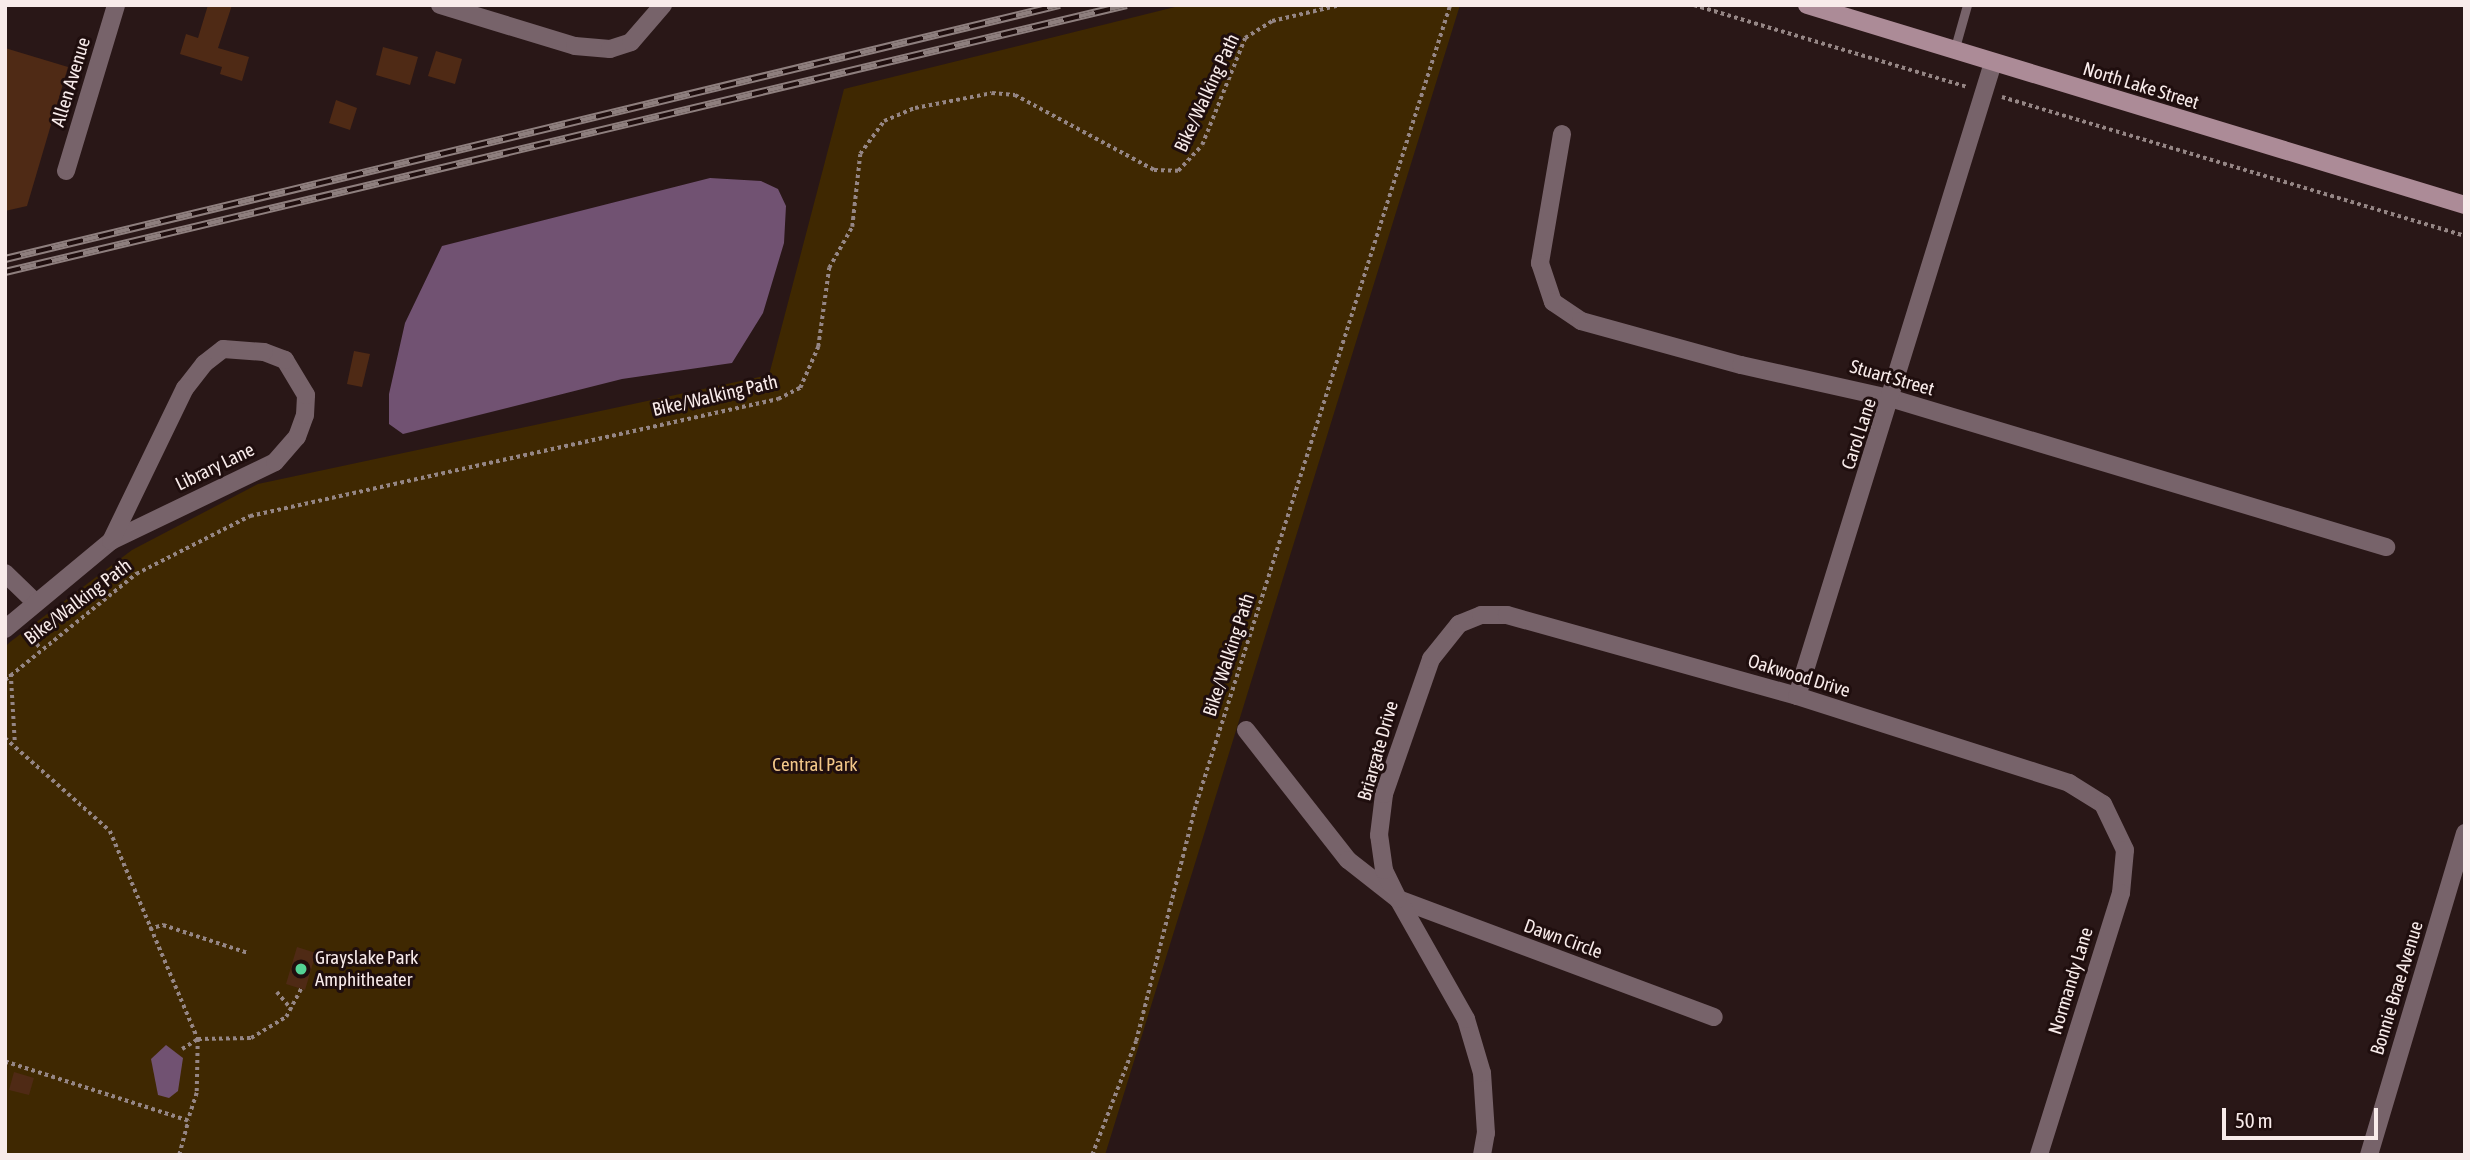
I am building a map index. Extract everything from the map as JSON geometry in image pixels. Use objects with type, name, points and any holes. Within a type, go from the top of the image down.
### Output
[{"type":"street","name":"Allen Avenue","points":[[66,171],[116,5]]},
{"type":"street","points":[[440,5],[575,46],[610,49],[631,43],[663,5]]},
{"type":"street","name":"North Lake Street","points":[[1807,5],[2465,205]]},
{"type":"street","name":"Carol Lane","points":[[1797,696],[1893,398],[1993,63]]},
{"type":"street","name":"Stuart Street","points":[[1562,134],[1540,263],[1553,302],[1581,321],[1632,338],[1893,398],[2386,547]]},
{"type":"street","name":"Library Lane","points":[[5,629],[111,541],[275,462],[297,437],[305,415],[306,395],[285,360],[264,352],[223,349],[204,364],[185,388],[111,541]]},
{"type":"street","points":[[5,573],[35,602]]},
{"type":"street","name":"Oakwood Drive","points":[[1459,624],[1480,615],[1507,615],[1797,696],[2069,783],[2103,804],[2113,818]]},
{"type":"street","name":"Briargate Drive","points":[[1459,624],[1431,659],[1417,690],[1384,794],[1379,835],[1384,870],[1466,1019],[1482,1073],[1486,1133],[1482,1155]]},
{"type":"street","name":"Briargate Drive","points":[[1247,730],[1348,860],[1398,899]]},
{"type":"street","name":"Normandy Lane","points":[[2039,1155],[2121,893],[2125,850],[2113,818]]},
{"type":"street","name":"Bonnie Brae Avenue","points":[[2369,1155],[2465,833]]},
{"type":"street","name":"Dawn Circle","points":[[1398,899],[1714,1017]]},
{"type":"lane","points":[[1954,51],[1967,5]]},
{"type":"path","name":"Bike/Walking Path","points":[[5,680],[136,574],[250,516],[778,399],[800,388],[818,347],[829,268],[852,227],[860,154],[884,121],[928,105],[992,93],[1015,95],[1154,170],[1178,172],[1199,151],[1245,38],[1272,21],[1340,5]]},
{"type":"path","name":"Bike/Walking Path","points":[[1091,1155],[1136,1041],[1196,804],[1450,5]]},
{"type":"path","points":[[1694,5],[2465,236]]},
{"type":"path","points":[[11,674],[15,741]]},
{"type":"path","points":[[5,738],[15,741],[110,831],[149,929],[198,1039],[197,1093],[179,1155]]},
{"type":"path","points":[[149,929],[163,925],[248,953]]},
{"type":"path","points":[[182,1049],[198,1039],[251,1038],[292,1010],[301,989]]},
{"type":"path","points":[[277,992],[292,1010]]},
{"type":"path","points":[[5,1062],[188,1121]]},
{"type":"green space","name":"Central Park","points":[[1183,5],[1460,5],[1105,1155],[5,1155],[5,647],[10,642],[132,550],[258,484],[769,375],[844,89]]},
{"type":"shaded area","points":[[710,178],[761,181],[778,189],[786,206],[784,243],[763,313],[732,363],[622,379],[403,434],[389,424],[389,394],[405,323],[442,246]]},
{"type":"shaded area","points":[[166,1045],[183,1058],[178,1091],[169,1098],[158,1095],[151,1059]]},
{"type":"building","points":[[208,5],[232,5],[218,48],[249,57],[242,81],[220,74],[222,67],[180,54],[186,34],[198,38]]},
{"type":"building","points":[[383,47],[418,57],[410,85],[376,75]]},
{"type":"building","points":[[5,48],[68,67],[27,206],[5,211]]},
{"type":"building","points":[[436,51],[462,59],[455,84],[428,76]]},
{"type":"building","points":[[336,100],[357,108],[350,130],[329,123]]},
{"type":"building","points":[[354,351],[370,354],[362,387],[347,384]]},
{"type":"building","name":"Grayslake Park Amphitheater","points":[[297,947],[316,953],[305,990],[286,984]]},
{"type":"building","points":[[14,1072],[34,1078],[29,1095],[9,1090]]},
{"type":"railway","points":[[5,259],[1060,5]]},
{"type":"railway","points":[[5,272],[1127,5]]},
{"type":"place","name":"Grayslake Park Amphitheater","points":[[301,969]]}]
